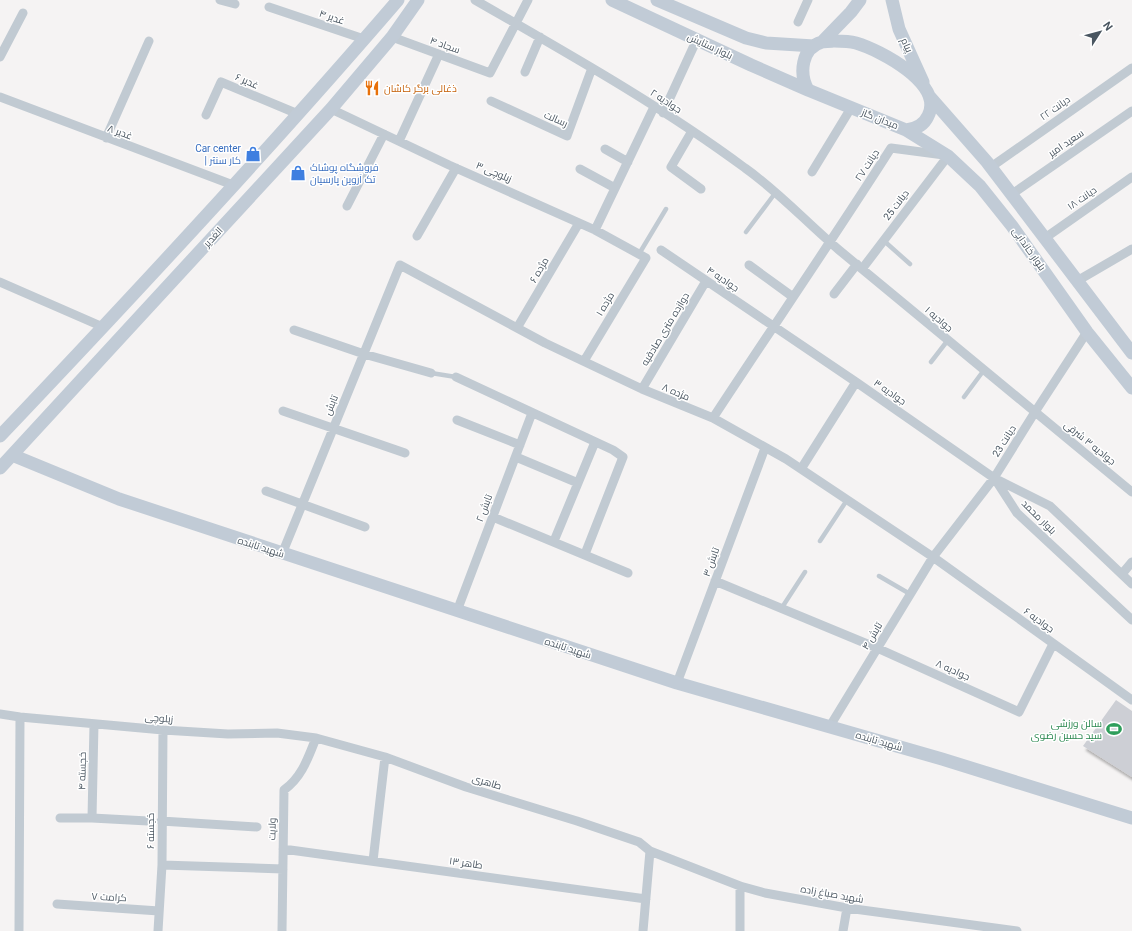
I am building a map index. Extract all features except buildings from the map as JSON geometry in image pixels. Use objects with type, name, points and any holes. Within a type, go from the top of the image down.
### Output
[{"type":"main road","name":"الغدیر","points":[[0,436],[103,327],[298,114],[398,0]]},
{"type":"main road","name":"بلوار ستایش","points":[[612,0],[808,90]]},
{"type":"main road","name":"بلوار ستایش","points":[[658,0],[746,38],[766,43],[818,44]]},
{"type":"main road","points":[[808,90],[803,78],[803,64],[805,57],[851,12],[859,0]]},
{"type":"main road","name":"پیام","points":[[892,0],[899,29],[928,93]]},
{"type":"main road","name":"الغدیر","points":[[0,468],[331,109],[392,37],[418,2]]},
{"type":"main road","points":[[818,44],[844,41],[873,49],[905,69],[928,93]]},
{"type":"main road","points":[[335,73],[351,86]]},
{"type":"main road","name":"میدان گاز","points":[[808,90],[906,130],[918,127],[927,119],[931,108],[928,93]]},
{"type":"main road","name":"بلوار خاندایی","points":[[928,93],[991,167],[1077,282],[1130,346]]},
{"type":"main road","name":"بلوار خاندایی","points":[[906,130],[948,156],[980,186],[1000,210],[1087,332],[1132,388]]},
{"type":"main road","name":"شهید تابنده","points":[[12,455],[119,499],[677,683],[949,761],[1132,818]]},
{"type":"street","points":[[223,0],[235,4]]},
{"type":"street","name":"جوادیه ۲","points":[[475,0],[592,68],[692,131],[745,167],[776,192],[830,242]]},
{"type":"street","points":[[516,24],[528,0]]},
{"type":"street","points":[[798,22],[808,0]]},
{"type":"street","name":"غدیر ۴","points":[[269,7],[364,40]]},
{"type":"street","points":[[0,56],[23,13]]},
{"type":"street","name":"سجاد ۴","points":[[392,37],[490,73],[516,24]]},
{"type":"street","points":[[526,72],[540,37]]},
{"type":"street","points":[[663,113],[697,39]]},
{"type":"street","points":[[106,138],[148,41]]},
{"type":"street","points":[[399,141],[439,54]]},
{"type":"street","name":"رسالت","points":[[491,101],[567,136],[592,68]]},
{"type":"street","name":"دیانت ۲۲","points":[[991,167],[1132,68]]},
{"type":"street","name":"غدیر ۶","points":[[206,114],[221,82],[298,114]]},
{"type":"street","name":"غدیر ۸","points":[[0,97],[233,185]]},
{"type":"street","points":[[595,230],[654,107]]},
{"type":"street","points":[[812,172],[851,108]]},
{"type":"street","name":"زیلوچی ۳","points":[[331,109],[456,168],[579,222],[642,256]]},
{"type":"street","name":"سعید امیر","points":[[1012,194],[1132,111]]},
{"type":"street","points":[[692,131],[671,167],[701,189]]},
{"type":"street","points":[[347,206],[384,134]]},
{"type":"street","name":"دیانت ۲۷","points":[[830,242],[891,148],[948,156]]},
{"type":"street","points":[[605,150],[628,162]]},
{"type":"street","name":"دیانت 25","points":[[834,294],[883,240],[948,156]]},
{"type":"street","points":[[417,236],[456,168]]},
{"type":"street","points":[[580,169],[615,188]]},
{"type":"street","name":"دیانت ۱۸","points":[[1045,238],[1132,177]]},
{"type":"street","name":"مژده ۶","points":[[518,328],[579,222]]},
{"type":"street","points":[[713,418],[830,242]]},
{"type":"street","name":"جوادیه ۱","points":[[830,242],[1035,412]]},
{"type":"street","points":[[1077,282],[1132,249]]},
{"type":"street","name":"جوادیه ۴","points":[[661,250],[773,326]]},
{"type":"street","name":"مژده ۱","points":[[584,361],[642,256]]},
{"type":"street","name":"مژده ۸","points":[[400,265],[518,328],[584,361],[642,389],[713,418],[801,469],[932,557]]},
{"type":"street","name":"تابش","points":[[282,554],[400,265]]},
{"type":"street","points":[[749,265],[793,297]]},
{"type":"street","name":"دوازده متری صادقیه","points":[[642,389],[706,281]]},
{"type":"street","points":[[0,282],[103,327]]},
{"type":"street","name":"جوادیه ۳","points":[[773,326],[994,478]]},
{"type":"street","points":[[294,330],[364,354],[431,373]]},
{"type":"street","name":"دیانت 23","points":[[932,557],[994,478],[1087,332]]},
{"type":"street","points":[[456,377],[595,442],[623,457],[585,554]]},
{"type":"street","points":[[801,469],[856,382]]},
{"type":"street","points":[[283,411],[405,453]]},
{"type":"street","name":"جوادیه ۳ شرقی","points":[[1035,412],[1132,492]]},
{"type":"street","name":"تابش ۲","points":[[457,611],[532,413]]},
{"type":"street","points":[[457,420],[520,445]]},
{"type":"street","points":[[554,541],[595,442]]},
{"type":"street","name":"تابش ۳","points":[[677,683],[765,448]]},
{"type":"street","points":[[516,457],[578,483]]},
{"type":"street","name":"بلوار محمد","points":[[994,478],[1050,506],[1132,584]]},
{"type":"street","name":"بلوار محمد","points":[[994,478],[1017,512],[1132,620]]},
{"type":"street","points":[[266,491],[365,527]]},
{"type":"street","points":[[493,517],[554,541],[628,573]]},
{"type":"street","name":"تابش ۴","points":[[830,726],[932,557]]},
{"type":"street","name":"جوادیه ۶","points":[[932,557],[1132,700]]},
{"type":"street","points":[[1122,574],[1132,562]]},
{"type":"street","name":"جوادیه ۸","points":[[715,581],[877,648],[1019,712],[1053,644]]},
{"type":"street","name":"زیلوچی","points":[[0,714],[163,730],[228,734],[277,733],[316,738]]},
{"type":"street","points":[[19,931],[20,717]]},
{"type":"street","name":"خجسته ۴","points":[[92,818],[94,724]]},
{"type":"street","name":"خجسته ۶","points":[[158,931],[162,865],[161,821],[163,730]]},
{"type":"street","name":"طاهری","points":[[316,738],[385,757],[466,787],[578,821],[639,842],[650,851]]},
{"type":"street","name":"ولایت","points":[[282,931],[284,790],[292,784],[301,773],[308,760],[316,738]]},
{"type":"street","points":[[373,861],[385,757]]},
{"type":"street","points":[[60,818],[148,821]]},
{"type":"street","points":[[161,821],[257,827]]},
{"type":"street","name":"طاهر ۱۳","points":[[283,849],[646,899]]},
{"type":"street","points":[[643,931],[650,851]]},
{"type":"street","name":"شهید صباغ زاده","points":[[650,851],[740,886],[765,893],[847,908],[996,930],[1017,931]]},
{"type":"street","points":[[162,865],[283,870]]},
{"type":"street","points":[[740,886],[740,931]]},
{"type":"street","name":"کرامت ۷","points":[[57,904],[159,911]]},
{"type":"street","points":[[843,931],[847,908]]},
{"type":"lane","points":[[746,232],[776,192]]},
{"type":"lane","points":[[642,256],[666,209]]},
{"type":"lane","points":[[883,240],[910,264]]},
{"type":"lane","points":[[931,362],[948,340]]},
{"type":"lane","points":[[964,398],[984,370]]},
{"type":"lane","points":[[431,373],[456,377]]},
{"type":"lane","points":[[820,541],[847,500]]},
{"type":"lane","points":[[781,609],[805,572]]},
{"type":"lane","points":[[879,576],[910,594]]},
{"type":"place","name":"ذغالی برگر کاشان","points":[[372,88]]},
{"type":"place","name":"Car center | کار سنتر","points":[[253,154]]},
{"type":"place","name":"فروشگاه پوشاک تک آروین پارسیان","points":[[298,173]]},
{"type":"place","name":"سالن ورزشی سید حسین رضوی","points":[[1114,729]]}]
